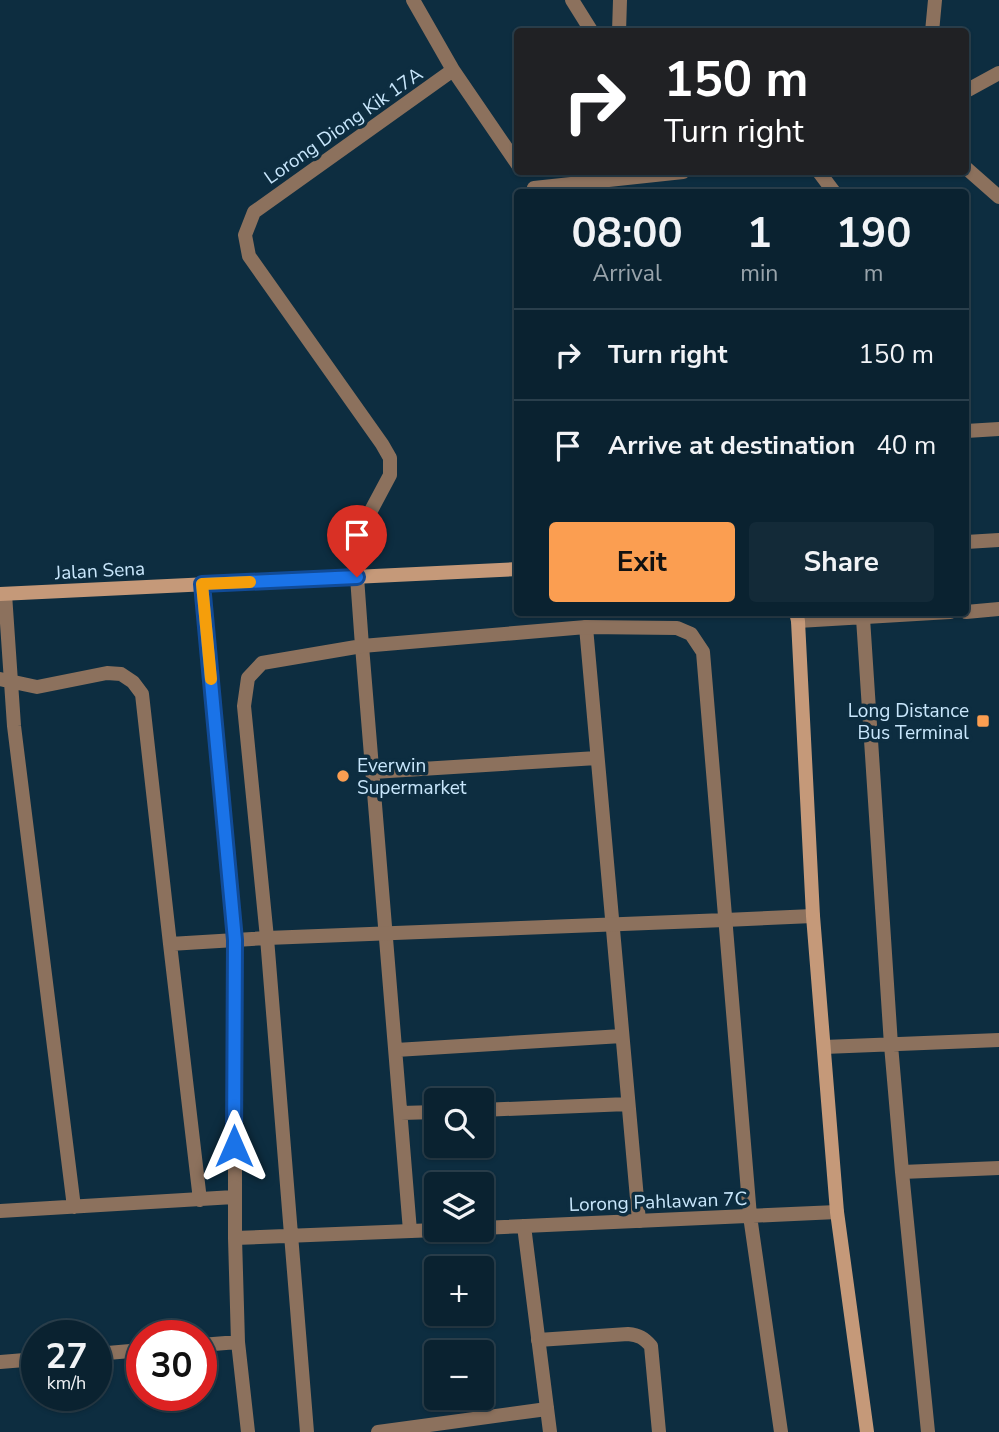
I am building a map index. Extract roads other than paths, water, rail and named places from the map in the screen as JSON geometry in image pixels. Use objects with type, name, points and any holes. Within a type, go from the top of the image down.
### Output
[{"type":"street","points":[[413,0],[453,70],[514,159]]},
{"type":"street","points":[[572,0],[590,28]]},
{"type":"street","points":[[619,28],[620,0]]},
{"type":"street","points":[[928,0],[935,7],[932,28]]},
{"type":"street","name":"Lorong Diong Kik 17A","points":[[357,577],[359,546],[366,520],[390,475],[390,458],[249,256],[245,235],[254,212],[453,70]]},
{"type":"street","points":[[969,89],[999,73]]},
{"type":"street","points":[[969,171],[999,197]]},
{"type":"street","points":[[543,189],[658,175]]},
{"type":"street","points":[[969,431],[999,429]]},
{"type":"street","points":[[969,542],[999,540]]},
{"type":"street","name":"Jalan Sena","points":[[3,594],[514,569]]},
{"type":"street","points":[[357,577],[410,1231]]},
{"type":"street","points":[[202,584],[235,940],[235,1238],[238,1342],[248,1432]]},
{"type":"street","points":[[3,594],[5,679],[16,740],[74,1207]]},
{"type":"street","points":[[969,611],[999,609]]},
{"type":"street","points":[[867,1432],[837,1212],[813,916],[797,617],[893,616]]},
{"type":"street","points":[[863,618],[891,1045],[928,1432]]},
{"type":"street","points":[[586,627],[639,1221]]},
{"type":"street","points":[[307,1432],[267,938],[244,706],[248,678],[262,663],[362,646],[586,627],[677,628],[691,634],[703,652],[750,1216],[781,1432]]},
{"type":"street","points":[[5,679],[37,687],[107,673],[121,674],[133,682],[142,694],[201,1200]]},
{"type":"street","points":[[373,772],[597,758]]},
{"type":"street","points":[[170,944],[813,916]]},
{"type":"street","points":[[396,1050],[622,1036]]},
{"type":"street","points":[[824,1047],[999,1040]]},
{"type":"street","points":[[494,1109],[628,1104]]},
{"type":"street","points":[[401,1113],[424,1112]]},
{"type":"street","points":[[902,1172],[999,1168]]},
{"type":"street","points":[[0,1211],[234,1197]]},
{"type":"street","name":"Lorong Pahlawan 7C","points":[[494,1227],[837,1212]]},
{"type":"street","points":[[524,1226],[550,1432]]},
{"type":"street","points":[[235,1238],[424,1230]]},
{"type":"street","points":[[538,1340],[628,1334],[645,1339],[651,1346],[659,1432]]},
{"type":"street","points":[[217,1344],[238,1342]]},
{"type":"street","points":[[0,1362],[21,1360]]},
{"type":"street","points":[[378,1432],[423,1429],[547,1409]]},
{"type":"place","name":"Long Distance Bus Terminal","points":[[983,721]]},
{"type":"place","name":"Everwin Supermarket","points":[[343,776]]}]
